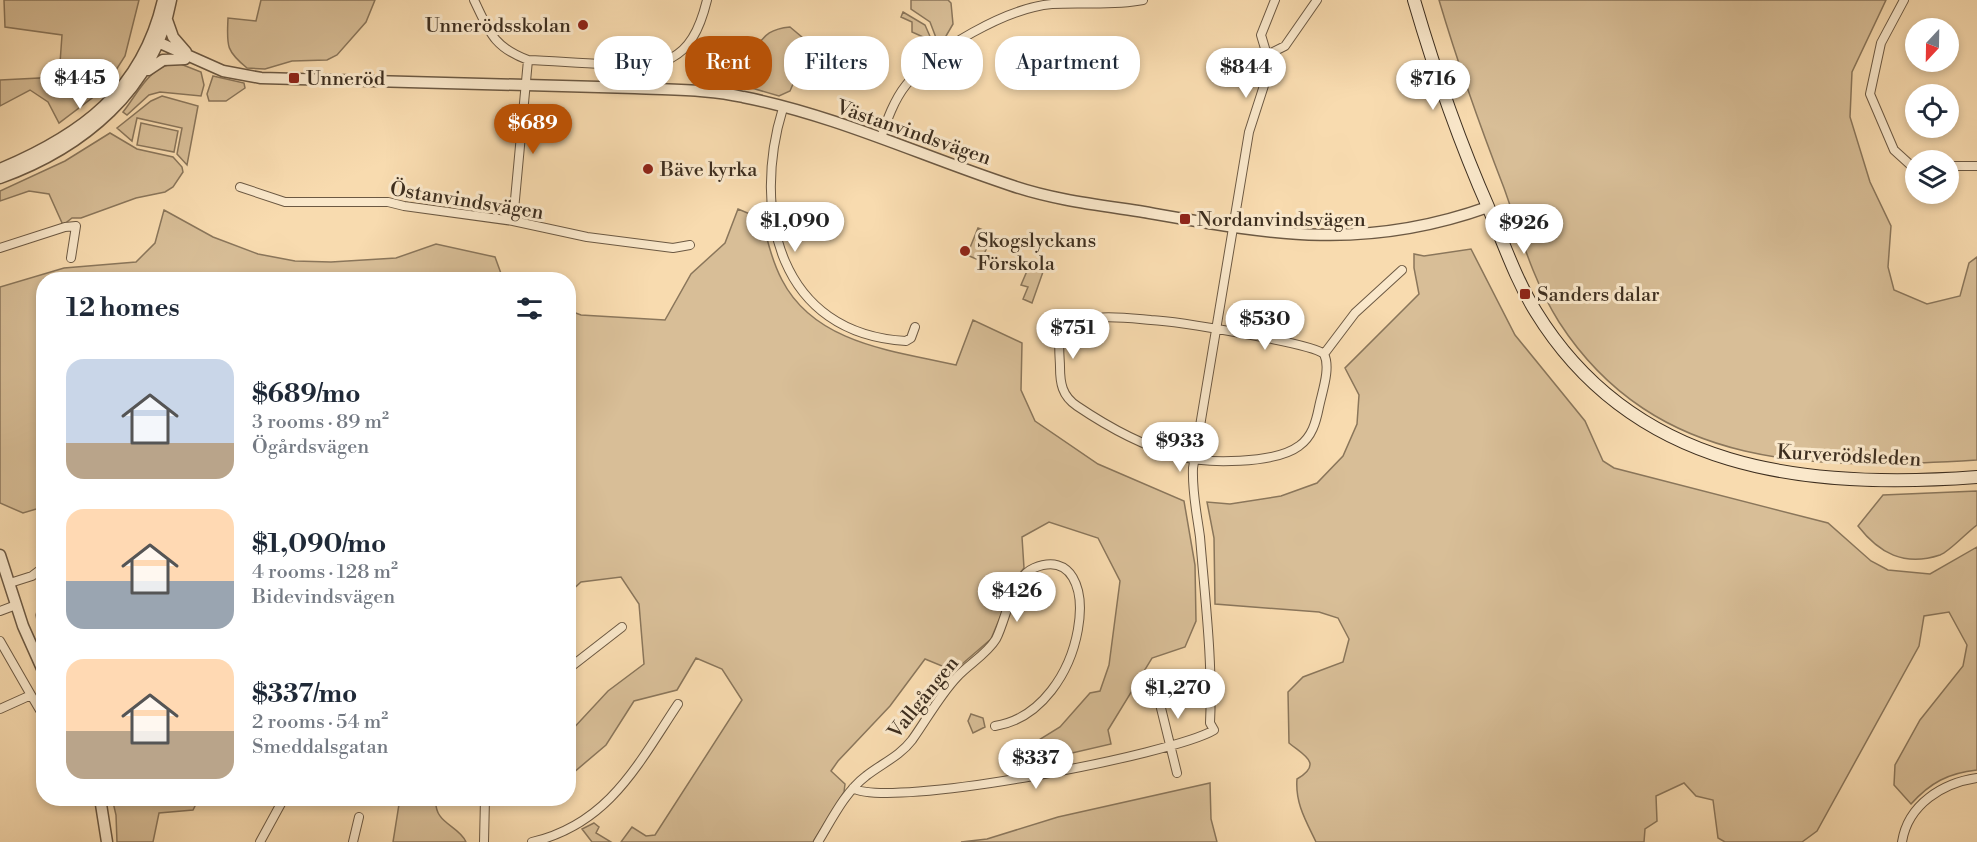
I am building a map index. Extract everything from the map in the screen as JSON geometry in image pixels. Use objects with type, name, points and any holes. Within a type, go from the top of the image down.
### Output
[{"type":"main road","name":"Kurverödsleden","points":[[1414,0],[1449,112],[1525,294],[1561,347],[1586,376],[1630,413],[1669,436],[1733,462],[1783,472],[1843,478],[1977,477]]},
{"type":"street","points":[[142,76],[155,41],[163,0]]},
{"type":"street","points":[[0,169],[56,142],[99,112],[155,41],[167,20],[171,0]]},
{"type":"street","points":[[474,0],[497,43],[528,60],[652,66],[675,56],[691,40],[698,30],[707,0]]},
{"type":"street","points":[[881,138],[905,87],[935,57],[1000,20],[1051,2],[1112,4],[1143,0]]},
{"type":"street","points":[[818,842],[853,788],[879,794],[1011,782],[1204,736],[1212,727],[1209,647],[1199,534],[1192,489],[1232,227],[1249,132],[1267,80],[1267,55],[1261,35],[1275,0]]},
{"type":"street","points":[[1267,55],[1288,43],[1317,0]]},
{"type":"street","points":[[1904,0],[1881,44],[1870,94],[1893,150],[1905,160]]},
{"type":"street","points":[[167,20],[177,44],[195,60]]},
{"type":"street","name":"Västanvindsvägen","points":[[155,41],[223,71],[261,78],[695,90],[744,97],[881,138],[1036,193],[1232,227],[1317,237],[1347,236],[1406,230],[1452,220],[1488,207]]},
{"type":"street","points":[[0,178],[59,150],[96,126],[117,108],[142,76],[163,60],[195,60]]},
{"type":"street","points":[[513,221],[528,60]]},
{"type":"street","points":[[783,108],[773,153],[772,202],[780,252],[798,288],[827,317],[857,333],[906,341],[915,327]]},
{"type":"street","points":[[1959,166],[1977,166]]},
{"type":"street","name":"Östanvindsvägen","points":[[240,187],[285,202],[388,202],[513,221],[587,237],[673,248],[690,245]]},
{"type":"street","points":[[0,248],[65,227],[76,226],[71,258]]},
{"type":"street","points":[[1324,354],[1269,338],[1153,320],[1094,319],[1075,322],[1066,328],[1060,337],[1061,384],[1069,400],[1130,438],[1179,457],[1255,460],[1281,454],[1301,445],[1316,424],[1327,367],[1324,354],[1354,313],[1402,270]]},
{"type":"street","points":[[0,555],[16,605],[36,654]]},
{"type":"street","name":"Vallgången","points":[[853,788],[864,777],[902,752],[955,678],[995,641],[1021,579],[1035,568],[1053,566],[1062,569],[1073,578],[1080,596],[1080,621],[1076,644],[1058,681],[1047,696],[1034,709],[1010,724],[995,726]]},
{"type":"street","points":[[9,583],[36,573]]},
{"type":"street","points":[[0,611],[16,605]]},
{"type":"street","points":[[576,663],[622,627]]},
{"type":"street","points":[[0,641],[36,703]]},
{"type":"street","points":[[1148,683],[1159,700],[1177,773]]},
{"type":"street","points":[[0,709],[31,695]]},
{"type":"street","points":[[532,842],[553,837],[586,821],[611,800],[678,704]]},
{"type":"street","points":[[1902,842],[1920,806],[1935,792],[1958,781],[1977,778]]},
{"type":"street","points":[[101,806],[107,842]]},
{"type":"street","points":[[260,842],[280,806]]},
{"type":"street","points":[[484,842],[485,806]]},
{"type":"street","points":[[353,842],[359,817]]},
{"type":"shaded area","points":[[4,0],[139,0],[125,56],[104,89],[59,123],[48,102],[30,90],[0,106],[0,80],[59,77],[62,35],[5,27]]},
{"type":"shaded area","points":[[261,0],[375,0],[366,22],[337,55],[327,60],[292,61],[265,69],[247,68],[229,46],[228,18],[256,21]]},
{"type":"shaded area","points":[[911,0],[948,0],[951,3],[953,24],[946,36],[935,36],[930,22],[911,9]]},
{"type":"shaded area","points":[[1439,0],[1886,0],[1852,72],[1850,117],[1870,182],[1891,226],[1888,267],[1894,290],[1927,304],[1960,296],[1969,263],[1977,257],[1977,460],[1858,464],[1800,460],[1745,451],[1692,434],[1643,408],[1598,371],[1559,322],[1534,273],[1470,95]]},
{"type":"shaded area","points":[[903,12],[925,25],[930,36],[921,36],[912,32],[912,22],[901,17]]},
{"type":"shaded area","points":[[790,27],[801,36],[784,36],[784,90],[790,90],[779,96],[758,90],[772,90],[772,36],[765,36]]},
{"type":"shaded area","points":[[178,63],[201,72],[204,85],[201,96],[160,92],[149,95],[127,115],[123,112],[152,74],[168,65]]},
{"type":"shaded area","points":[[213,76],[244,83],[245,88],[226,101],[209,101],[207,94]]},
{"type":"shaded area","points":[[162,96],[198,106],[187,165],[177,154],[182,128],[137,118],[132,141],[117,128],[151,101]]},
{"type":"shaded area","points":[[141,123],[178,131],[174,152],[137,145]]},
{"type":"shaded area","points":[[110,133],[137,149],[173,157],[182,167],[183,172],[173,187],[165,192],[136,198],[81,218],[72,218],[63,225],[49,194],[29,191],[0,201],[0,191],[65,161]]},
{"type":"shaded area","points":[[738,209],[762,219],[782,280],[796,301],[814,318],[858,341],[882,349],[956,365],[973,320],[1022,343],[1021,390],[1035,421],[1098,464],[1184,501],[1195,565],[1196,621],[1185,647],[1152,658],[1108,730],[1111,744],[1003,769],[1003,762],[1060,727],[1090,693],[1100,691],[1109,665],[1120,581],[1098,538],[1049,522],[1022,537],[1024,568],[1017,577],[991,639],[954,671],[925,659],[890,706],[838,761],[831,771],[845,784],[844,792],[813,842],[621,842],[632,827],[646,836],[655,835],[742,700],[722,669],[696,658],[677,690],[634,701],[606,745],[576,770],[576,725],[608,691],[644,664],[639,604],[621,577],[581,582],[576,587],[576,313],[665,320],[691,274],[725,243]]},
{"type":"shaded area","points":[[164,210],[213,237],[258,254],[295,261],[331,262],[396,258],[436,244],[495,257],[500,272],[51,272],[64,268],[136,262],[155,243]]},
{"type":"shaded area","points":[[978,228],[993,234],[981,261],[967,255]]},
{"type":"shaded area","points":[[1471,249],[1515,335],[1585,421],[1603,461],[1614,468],[1828,523],[1871,561],[1888,570],[1930,574],[1977,547],[1977,770],[1940,780],[1925,790],[1911,804],[1894,785],[1895,765],[1920,720],[1963,666],[1967,645],[1949,612],[1924,616],[1919,646],[1817,831],[1802,842],[1725,842],[1718,838],[1713,800],[1696,796],[1684,783],[1656,796],[1657,821],[1645,829],[1644,842],[1316,842],[1302,812],[1298,796],[1297,779],[1305,773],[1310,764],[1305,755],[1289,743],[1288,692],[1303,677],[1343,662],[1349,639],[1338,618],[1319,612],[1215,604],[1214,538],[1207,502],[1230,504],[1281,496],[1317,483],[1343,456],[1357,424],[1359,395],[1345,368],[1419,294],[1414,254],[1424,256]]},
{"type":"shaded area","points":[[1030,264],[1044,269],[1032,303],[1023,299],[1028,287],[1021,285]]},
{"type":"shaded area","points":[[36,276],[36,509],[23,513],[0,503],[0,287]]},
{"type":"shaded area","points":[[1977,491],[1977,525],[1940,555],[1915,559],[1893,555],[1875,544],[1858,526],[1883,495]]},
{"type":"shaded area","points":[[971,714],[983,718],[985,727],[973,733],[968,721]]},
{"type":"shaded area","points":[[1210,783],[1211,819],[1217,842],[961,842],[987,839],[1058,817]]},
{"type":"shaded area","points":[[114,806],[195,806],[193,810],[159,813],[153,842],[117,842]]},
{"type":"shaded area","points":[[399,806],[436,806],[442,819],[463,836],[466,842],[393,842]]},
{"type":"shaded area","points":[[594,823],[599,827],[596,833],[611,842],[592,842],[582,829]]},
{"type":"place","name":"Unnerödsskolan","points":[[583,25]]},
{"type":"place","name":"Unneröd","points":[[294,78]]},
{"type":"place","name":"Bäve kyrka","points":[[648,169]]},
{"type":"place","name":"Nordanvindsvägen","points":[[1185,219]]},
{"type":"place","name":"Skogslyckans Förskola","points":[[965,251]]},
{"type":"place","name":"Sanders dalar","points":[[1525,294]]}]
